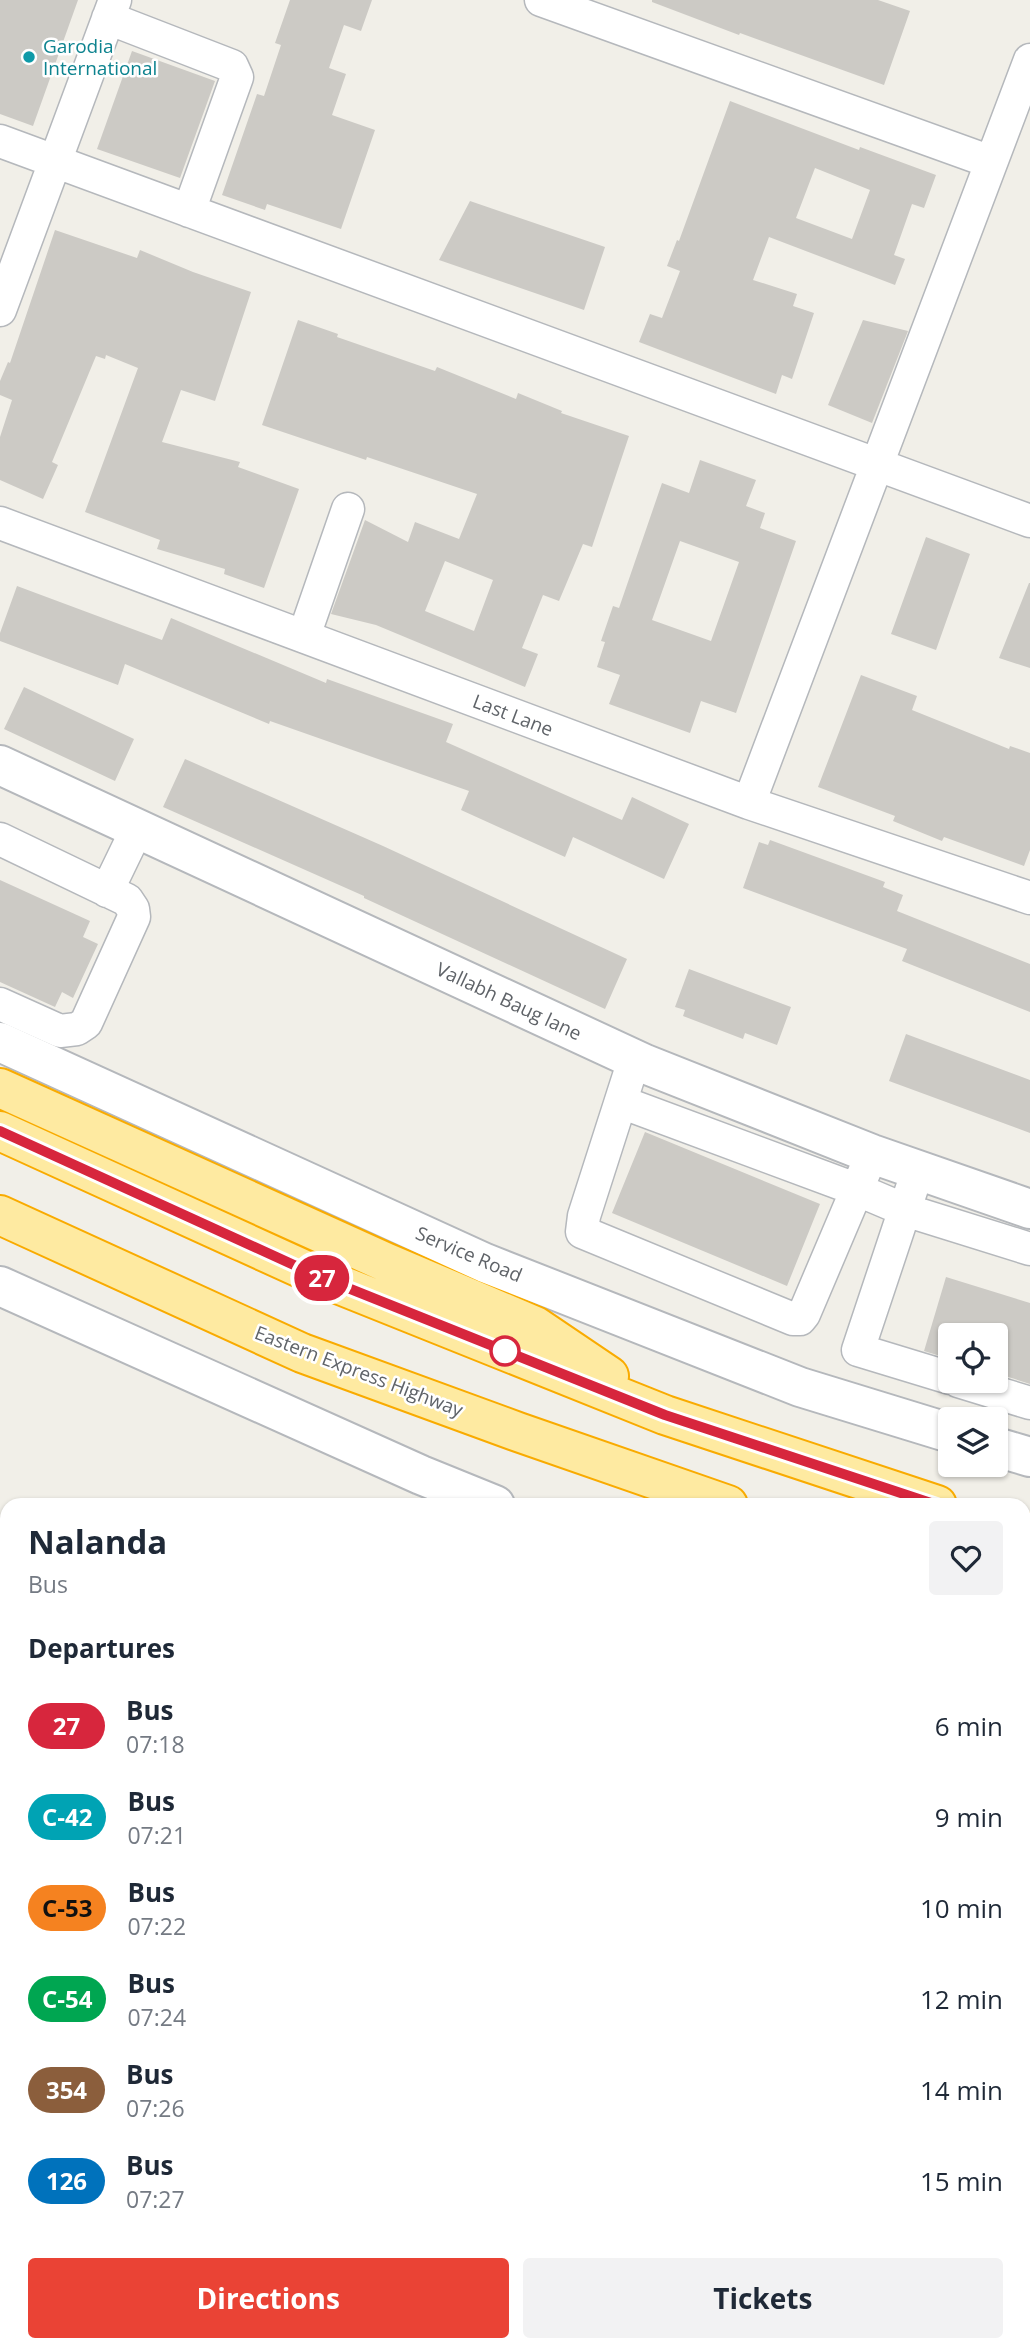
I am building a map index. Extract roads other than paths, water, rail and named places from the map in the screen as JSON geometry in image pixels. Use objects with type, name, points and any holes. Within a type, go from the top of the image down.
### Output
[{"type":"highway","points":[[0,1088],[385,1262],[535,1326],[665,1415]]},
{"type":"highway","points":[[0,1131],[318,1276],[665,1415],[916,1498]]},
{"type":"highway","name":"Eastern Express Highway","points":[[0,1215],[302,1353],[708,1498]]},
{"type":"street","points":[[541,0],[991,162]]},
{"type":"street","points":[[0,310],[111,9],[232,66],[236,71],[237,77],[189,211]]},
{"type":"street","points":[[749,803],[1030,60]]},
{"type":"street","points":[[0,141],[1030,521]]},
{"type":"street","points":[[304,636],[348,509]]},
{"type":"street","name":"Last Lane","points":[[0,523],[749,803],[1030,898]]},
{"type":"street","name":"Vallabh Baug lane","points":[[0,765],[635,1059],[872,1154],[1030,1209]]},
{"type":"street","points":[[107,891],[137,829]]},
{"type":"street","points":[[0,839],[127,900],[133,909],[134,917],[86,1023],[77,1029],[60,1031],[0,1004]]},
{"type":"street","name":"Service Road","points":[[0,1042],[485,1263],[800,1387],[938,1429]]},
{"type":"street","points":[[635,1059],[584,1216],[582,1232],[793,1319],[800,1319],[804,1314],[872,1154]]},
{"type":"street","points":[[621,1102],[905,1210],[1030,1249]]},
{"type":"street","points":[[918,1170],[859,1350],[938,1374]]},
{"type":"street","points":[[0,1286],[478,1498]]},
{"type":"street","points":[[997,1393],[1030,1403]]},
{"type":"street","points":[[1008,1451],[1030,1457]]},
{"type":"place","name":"Garodia International","points":[[29,57]]}]
